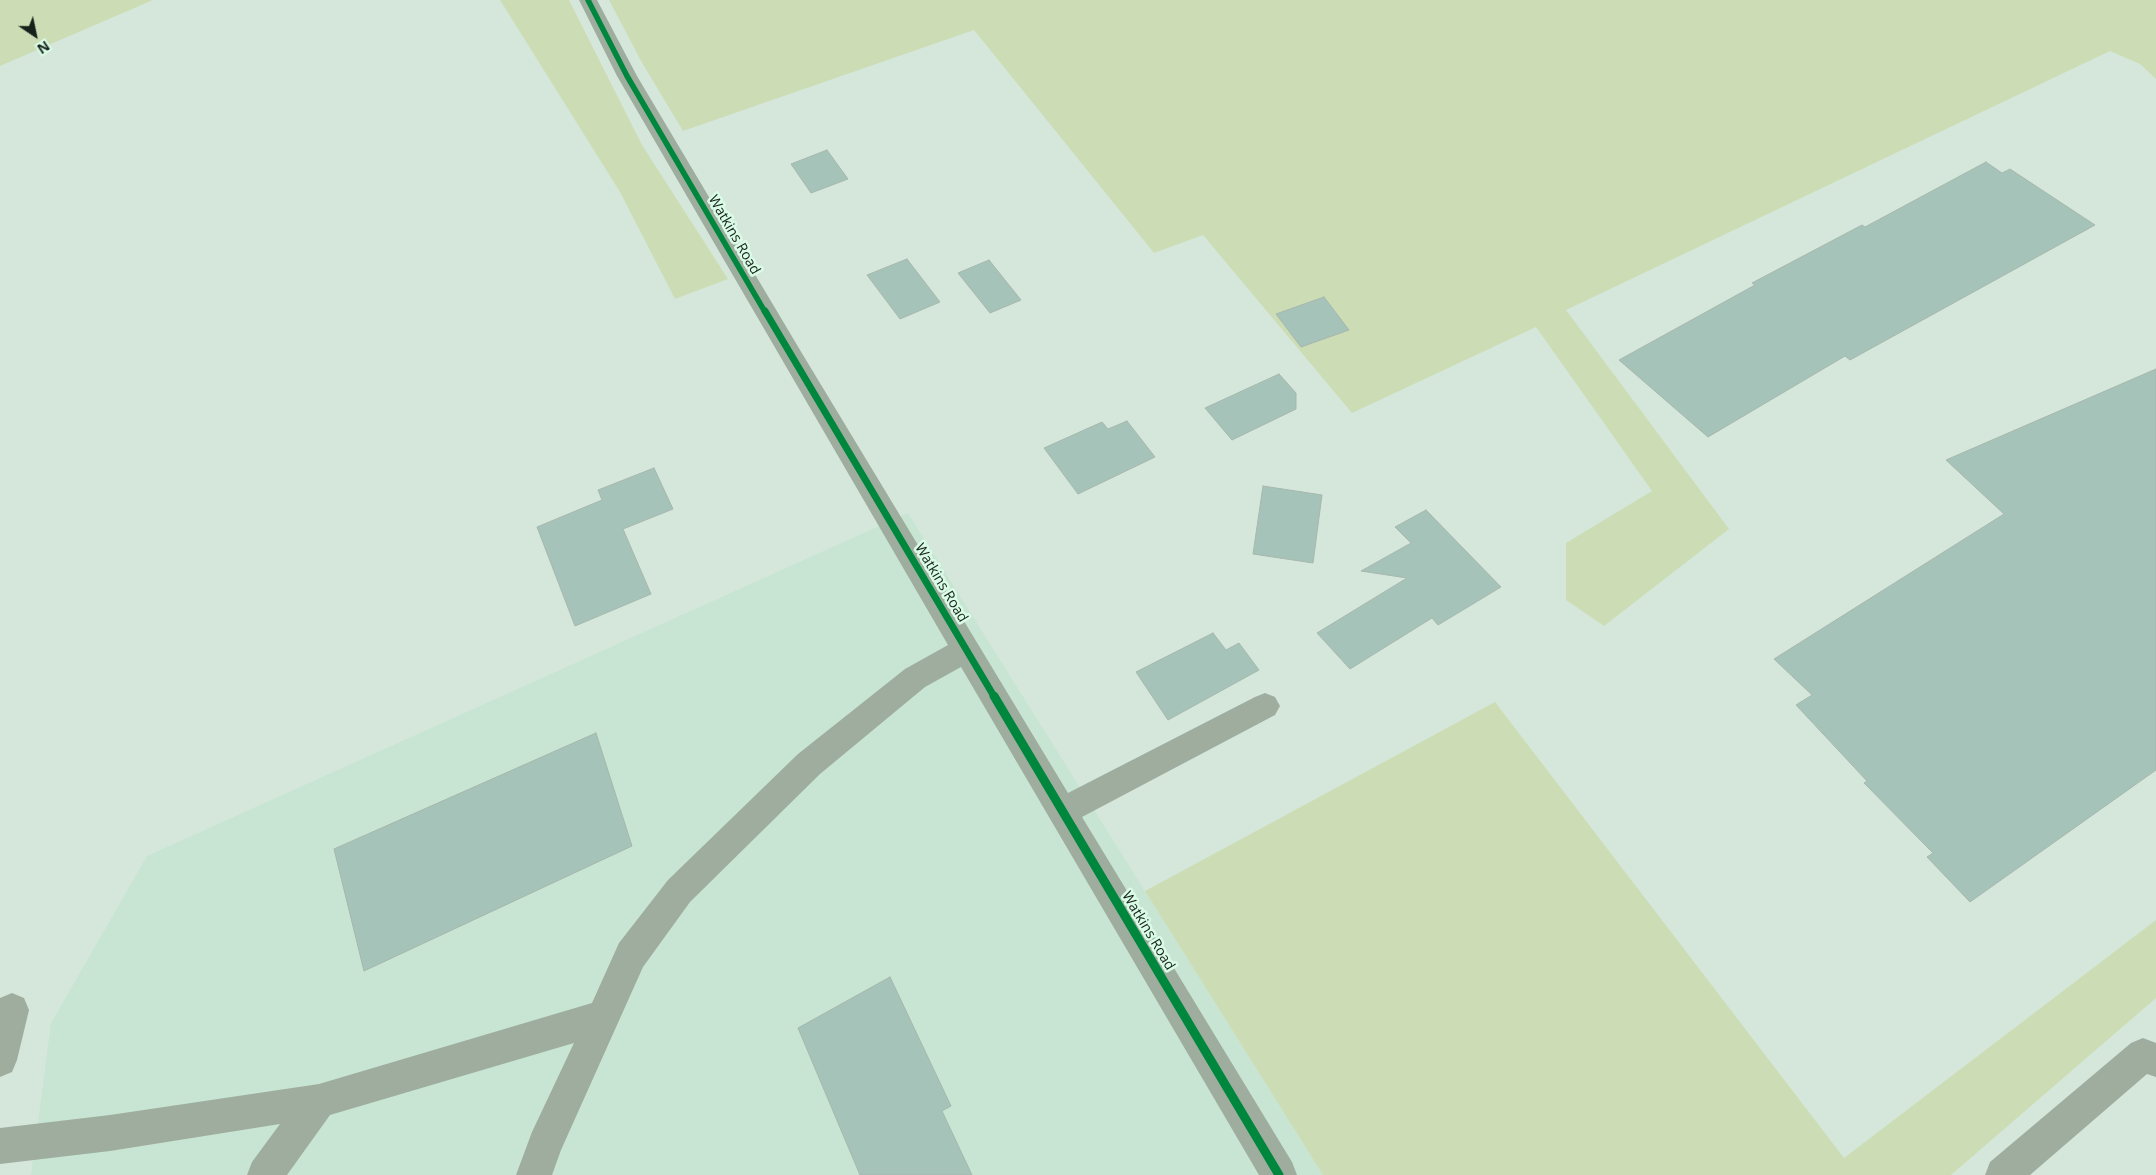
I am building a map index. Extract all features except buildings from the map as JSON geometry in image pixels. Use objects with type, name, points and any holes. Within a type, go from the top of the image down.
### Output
[{"type":"street","name":"Watkins Road","points":[[588,0],[627,76],[1279,1175]]},
{"type":"street","points":[[534,1175],[545,1145],[631,955],[679,891],[809,764],[915,678],[966,650]]},
{"type":"street","points":[[1063,811],[1265,706]]},
{"type":"street","points":[[0,1060],[12,1010]]},
{"type":"street","points":[[0,1146],[110,1133],[319,1101],[603,1017]]},
{"type":"street","points":[[2003,1175],[2143,1056],[2156,1060]]},
{"type":"street","points":[[265,1175],[319,1101]]},
{"type":"shaded area","points":[[0,0],[153,0],[0,66]]},
{"type":"shaded area","points":[[500,0],[569,0],[642,145],[728,279],[675,299],[620,192]]},
{"type":"shaded area","points":[[609,0],[2156,0],[2156,79],[2140,64],[2110,51],[1566,310],[1729,529],[1604,626],[1566,600],[1566,543],[1652,491],[1536,327],[1352,413],[1203,235],[1154,253],[974,30],[683,131],[641,61]]},
{"type":"shaded area","points":[[908,513],[1323,1175],[31,1175],[51,1023],[147,856]]},
{"type":"shaded area","points":[[1495,702],[1844,1158],[2156,920],[2156,998],[1951,1175],[1323,1175],[1145,891]]},
{"type":"cycle path","points":[[588,0],[627,76],[794,361],[1279,1175]]}]
